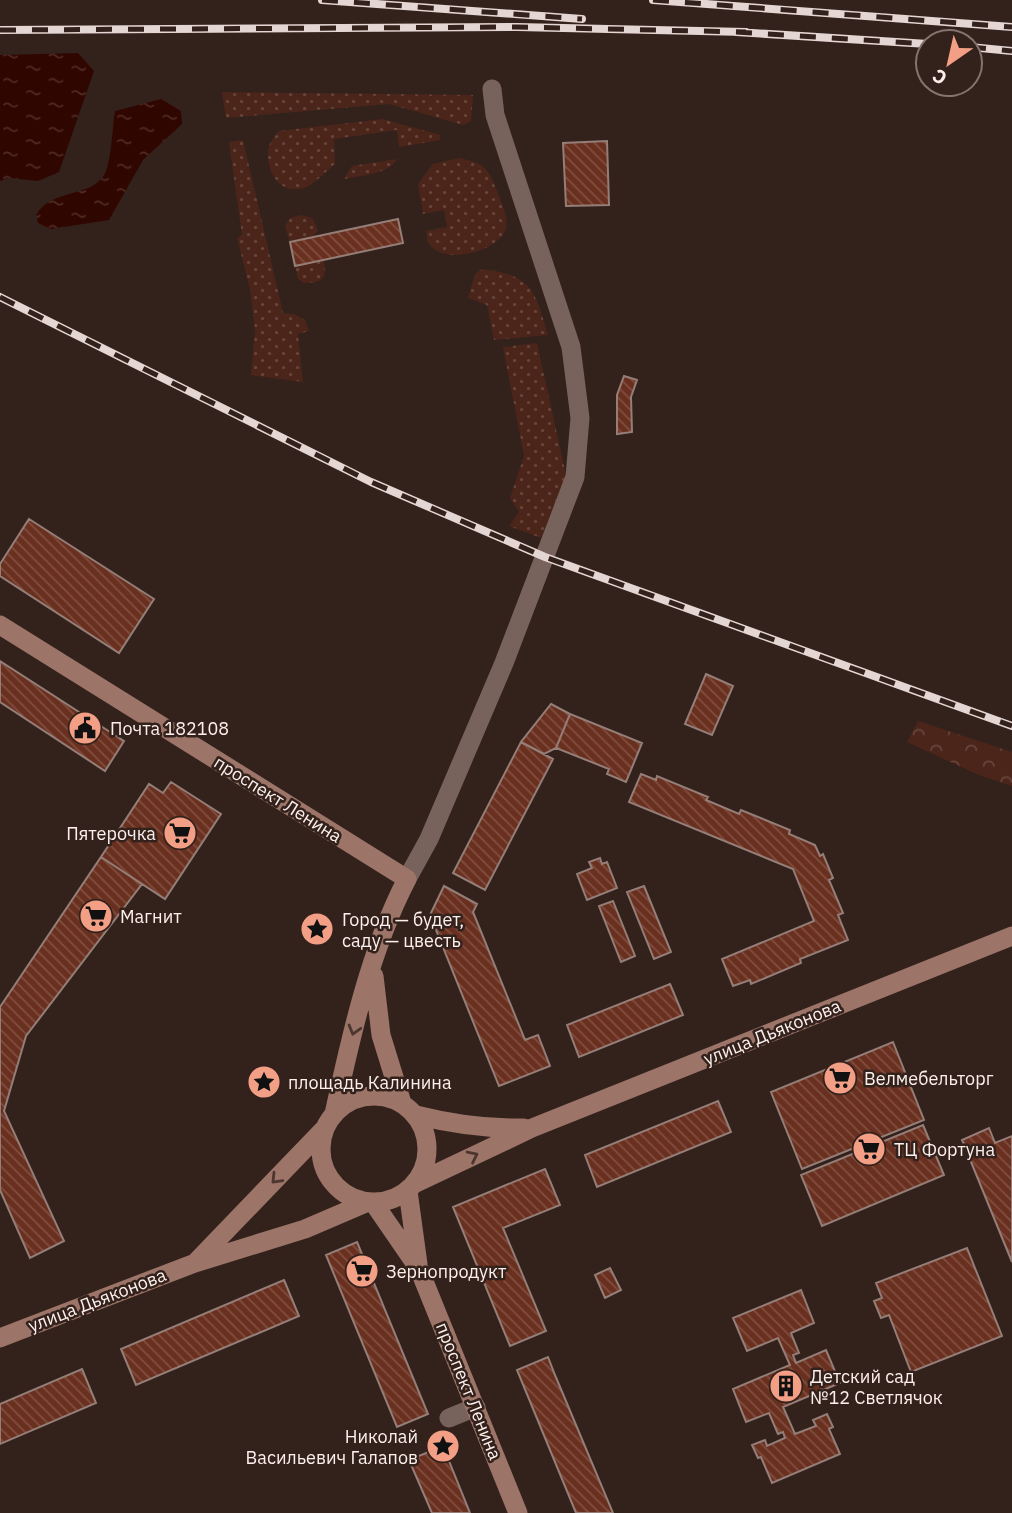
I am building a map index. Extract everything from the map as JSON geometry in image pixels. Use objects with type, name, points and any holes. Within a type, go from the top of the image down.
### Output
[{"type":"main road","name":"проспект Ленина","points":[[0,625],[407,879]]},
{"type":"main road","points":[[373,965],[381,1035],[409,1109],[425,1132],[428,1150],[424,1168],[411,1187],[391,1200],[371,1202],[346,1195],[332,1182],[327,1175],[320,1148],[329,1122],[346,1056],[373,965],[391,908],[407,879]]},
{"type":"main road","name":"улица Дьяконова","points":[[411,1187],[532,1128],[1012,936]]},
{"type":"main road","points":[[329,1122],[348,1102],[366,1096],[384,1096],[409,1109]]},
{"type":"main road","name":"улица Дьяконова","points":[[409,1109],[460,1125],[532,1128]]},
{"type":"main road","name":"улица Дьяконова","points":[[195,1263],[329,1122]]},
{"type":"main road","name":"проспект Ленина","points":[[411,1187],[419,1269]]},
{"type":"main road","name":"проспект Ленина","points":[[371,1202],[419,1269],[518,1513]]},
{"type":"main road","name":"улица Дьяконова","points":[[0,1338],[195,1263],[305,1229],[371,1202]]},
{"type":"street","points":[[407,879],[429,839],[505,663],[575,477],[579,418],[571,347],[495,115],[492,89]]},
{"type":"street","points":[[449,1418],[476,1407]]},
{"type":"green space","points":[[222,92],[473,95],[471,121],[463,125],[389,104],[226,118]]},
{"type":"green space","points":[[383,119],[440,135],[440,140],[399,147],[397,130],[334,139],[335,164],[308,186],[288,188],[281,185],[272,174],[268,151],[279,131]]},
{"type":"green space","points":[[243,140],[283,313],[294,314],[305,320],[309,331],[298,334],[303,382],[251,375],[255,330],[250,289],[237,238],[242,235],[229,142]]},
{"type":"green space","points":[[459,158],[475,162],[488,172],[507,223],[501,237],[482,250],[456,255],[444,254],[435,250],[428,242],[426,231],[447,227],[444,210],[423,214],[418,184],[433,164]]},
{"type":"green space","points":[[397,159],[381,171],[344,179],[352,166]]},
{"type":"green space","points":[[301,215],[312,218],[318,230],[313,237],[290,242],[285,226],[290,218]]},
{"type":"green space","points":[[324,260],[325,272],[322,279],[304,283],[298,279],[295,266]]},
{"type":"green space","points":[[482,269],[512,276],[529,288],[535,296],[548,335],[494,340],[487,305],[468,298],[475,274]]},
{"type":"green space","points":[[537,343],[566,475],[541,538],[509,526],[519,512],[510,498],[524,456],[503,347]]},
{"type":"green space","points":[[918,721],[1012,752],[1012,786],[979,775],[907,742]]},
{"type":"water","points":[[78,53],[94,71],[59,172],[38,181],[9,178],[0,181],[0,55]]},
{"type":"water","points":[[161,99],[181,111],[182,124],[143,160],[109,220],[51,229],[38,223],[36,215],[43,206],[62,196],[93,186],[100,180],[108,164],[115,111]]},
{"type":"building","points":[[607,141],[609,205],[566,206],[563,143]]},
{"type":"building","points":[[398,219],[403,243],[295,266],[290,242]]},
{"type":"building","points":[[624,376],[637,380],[631,397],[632,432],[617,434],[617,395]]},
{"type":"building","points":[[29,519],[154,599],[119,653],[0,576],[0,564]]},
{"type":"building","points":[[0,661],[124,741],[105,771],[0,702]]},
{"type":"building","points":[[706,674],[733,686],[712,735],[685,724]]},
{"type":"building","points":[[551,704],[570,714],[556,748],[544,754],[521,742]]},
{"type":"building","points":[[570,714],[642,743],[626,782],[607,774],[609,769],[556,748]]},
{"type":"building","points":[[521,742],[553,759],[485,890],[453,873]]},
{"type":"building","points":[[641,774],[656,780],[657,776],[708,797],[706,800],[739,814],[741,810],[790,830],[789,834],[815,845],[820,856],[823,854],[833,878],[829,880],[843,913],[838,915],[848,940],[800,959],[801,963],[751,984],[750,980],[733,986],[722,959],[814,921],[793,869],[629,802]]},
{"type":"building","points":[[171,782],[221,814],[165,899],[101,857],[149,784],[163,793]]},
{"type":"building","points":[[101,857],[142,884],[26,1036],[4,1111],[64,1241],[30,1258],[0,1190],[0,1007]]},
{"type":"building","points":[[600,858],[602,864],[607,862],[617,888],[587,900],[577,874],[592,868],[589,862]]},
{"type":"building","points":[[444,886],[477,904],[473,912],[525,1040],[538,1035],[550,1066],[499,1086],[430,915]]},
{"type":"building","points":[[644,886],[671,952],[654,959],[627,892]]},
{"type":"building","points":[[613,901],[635,956],[621,962],[599,906]]},
{"type":"building","points":[[670,984],[683,1015],[579,1057],[567,1025]]},
{"type":"building","points":[[893,1042],[924,1120],[802,1169],[771,1092]]},
{"type":"building","points":[[718,1101],[731,1132],[597,1187],[585,1155]]},
{"type":"building","points":[[923,1125],[944,1175],[822,1226],[801,1175]]},
{"type":"building","points":[[989,1128],[995,1143],[1012,1136],[1012,1262],[962,1140]]},
{"type":"building","points":[[545,1169],[560,1205],[503,1228],[546,1331],[510,1346],[453,1207]]},
{"type":"building","points":[[357,1242],[428,1414],[397,1427],[326,1255]]},
{"type":"building","points":[[967,1248],[1002,1336],[911,1372],[889,1315],[881,1318],[874,1301],[882,1298],[876,1283]]},
{"type":"building","points":[[610,1268],[621,1290],[605,1298],[595,1275]]},
{"type":"building","points":[[284,1280],[299,1316],[136,1385],[121,1349]]},
{"type":"building","name":"Детский сад №12 Светлячок","points":[[801,1290],[814,1323],[791,1333],[799,1353],[793,1355],[796,1363],[826,1350],[840,1383],[783,1407],[795,1434],[816,1426],[813,1420],[827,1414],[833,1427],[829,1429],[840,1454],[772,1483],[761,1457],[758,1458],[752,1445],[765,1440],[767,1446],[785,1438],[783,1432],[778,1434],[769,1413],[746,1422],[733,1389],[790,1365],[778,1338],[747,1351],[733,1318]]},
{"type":"building","points":[[548,1357],[613,1513],[576,1513],[517,1370]]},
{"type":"building","points":[[82,1369],[96,1403],[0,1444],[0,1404]]},
{"type":"building","points":[[443,1446],[470,1513],[432,1513],[409,1460]]},
{"type":"railway","points":[[322,0],[582,19]]},
{"type":"railway","points":[[653,0],[1012,27]]},
{"type":"railway","points":[[0,30],[517,27],[746,32]]},
{"type":"railway","points":[[736,32],[914,43]]},
{"type":"railway","points":[[984,48],[1012,51]]},
{"type":"railway","points":[[0,297],[371,482],[545,557],[1012,726]]},
{"type":"place","name":"Почта 182108","points":[[85,728]]},
{"type":"place","name":"Пятерочка","points":[[180,833]]},
{"type":"place","name":"Магнит","points":[[96,916]]},
{"type":"place","name":"Город — будет, саду — цвесть","points":[[317,929]]},
{"type":"place","name":"Велмебельторг","points":[[840,1078]]},
{"type":"place","name":"площадь Калинина","points":[[264,1082]]},
{"type":"place","name":"ТЦ Фортуна","points":[[869,1149]]},
{"type":"place","name":"Зернопродукт","points":[[362,1271]]},
{"type":"place","name":"Детский сад №12 Светлячок","points":[[786,1386]]},
{"type":"place","name":"Николай Васильевич Галапов","points":[[443,1446]]}]
